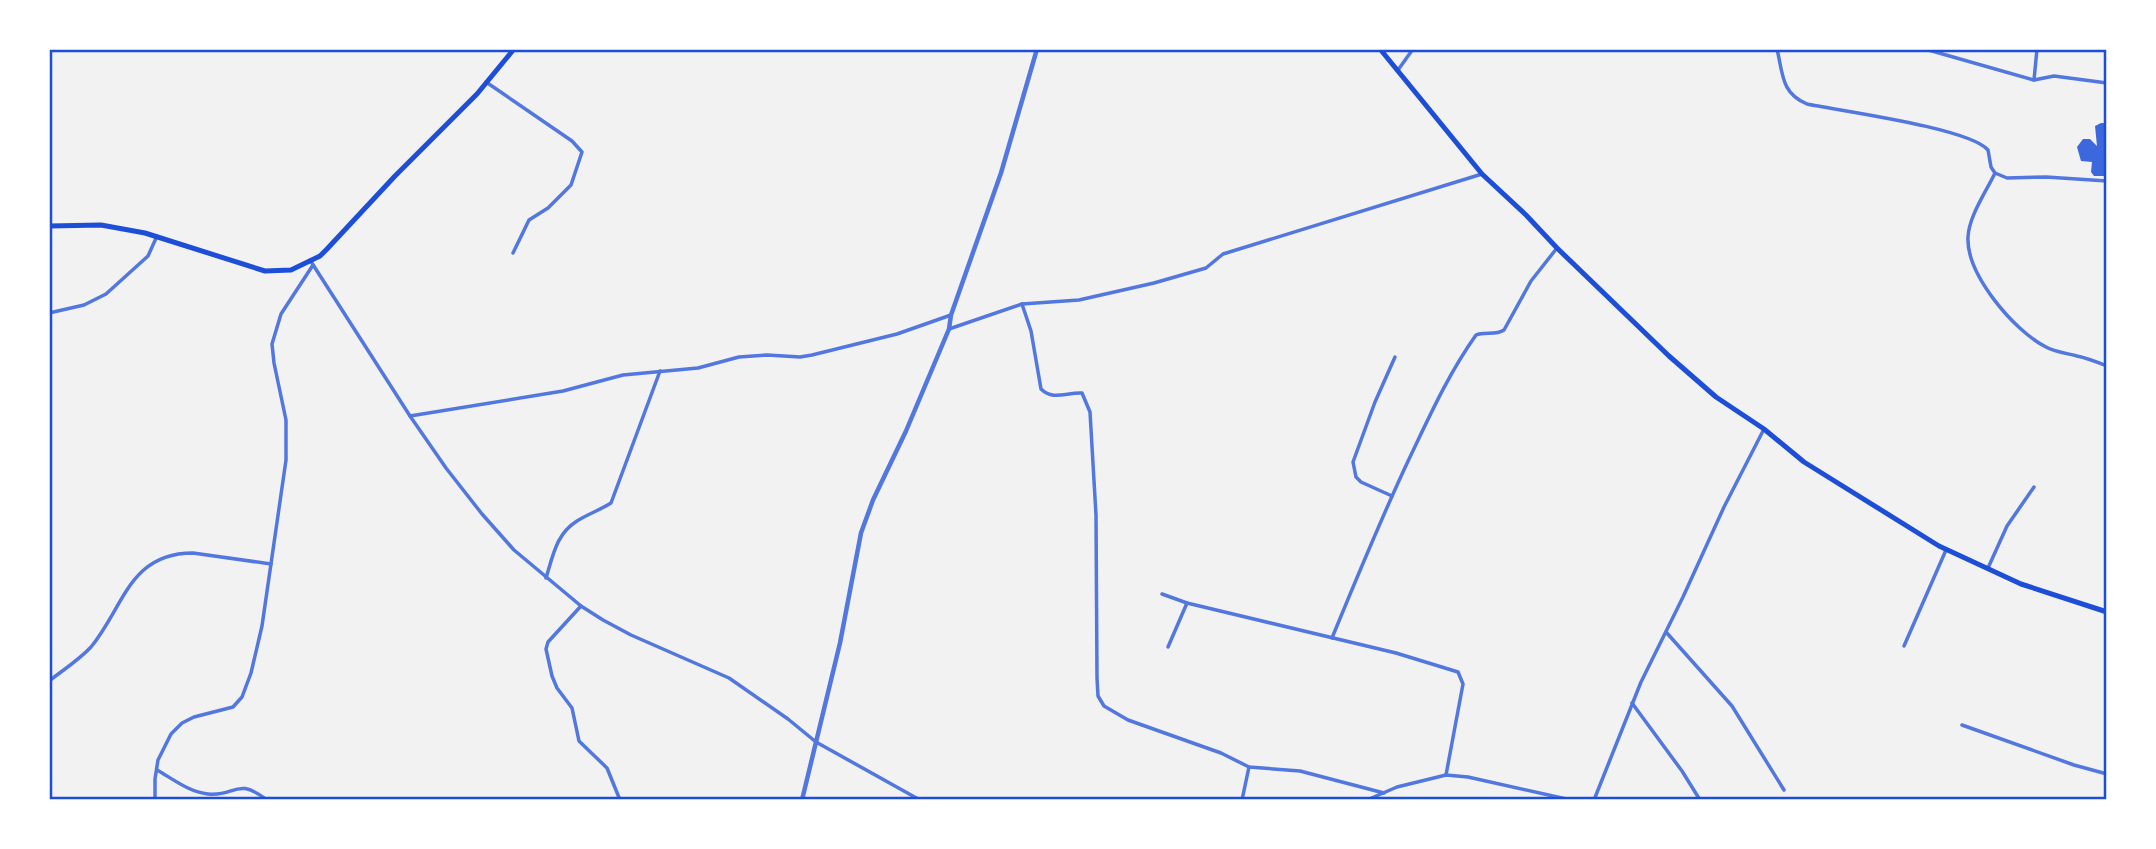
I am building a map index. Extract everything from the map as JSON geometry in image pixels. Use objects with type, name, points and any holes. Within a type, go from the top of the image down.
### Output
[{"type":"main road","points":[[49,226],[101,225],[157,236],[265,271],[291,270],[311,263],[486,82],[514,49]]},
{"type":"main road","points":[[1380,49],[1482,174],[1701,386],[1764,429],[1804,461],[1892,519],[1946,550],[1987,570],[2059,598],[2107,612]]},
{"type":"street","points":[[802,800],[864,524],[949,329],[951,315],[1001,173],[1037,49]]},
{"type":"street","points":[[1397,71],[1413,49]]},
{"type":"street","points":[[1777,49],[1788,92],[1796,99],[1816,106],[1916,124],[1976,141],[1988,150],[1995,173],[2007,178],[2046,177],[2107,181]]},
{"type":"street","points":[[1925,49],[2034,80],[2049,76],[2107,83]]},
{"type":"street","points":[[2034,80],[2037,49]]},
{"type":"street","points":[[486,82],[572,141],[582,152],[571,185],[555,202],[529,220],[513,253]]},
{"type":"street","points":[[1995,173],[1976,212],[1968,236],[1975,270],[2005,312],[2034,340],[2049,349],[2107,366]]},
{"type":"street","points":[[949,329],[1021,304],[1079,300],[1206,268],[1223,254],[1482,174]]},
{"type":"street","points":[[49,313],[84,304],[106,294],[148,256],[157,236]]},
{"type":"street","points":[[1332,638],[1368,546],[1444,386],[1476,335],[1504,330],[1531,281],[1557,248]]},
{"type":"street","points":[[155,800],[157,770],[171,734],[182,723],[206,713],[233,707],[242,697],[258,651],[286,460],[286,420],[272,344],[281,314],[311,263],[410,416],[496,531],[546,578],[581,606],[631,635],[729,678],[816,742],[920,800]]},
{"type":"street","points":[[1021,304],[1031,331],[1041,389],[1049,395],[1058,396],[1082,393],[1090,412],[1096,515],[1098,696],[1104,706],[1128,720],[1221,753],[1249,767],[1300,771],[1384,793]]},
{"type":"street","points":[[410,416],[563,391],[624,375],[698,368],[738,357],[812,355],[897,334],[951,315]]},
{"type":"street","points":[[1392,496],[1361,482],[1356,477],[1353,462],[1395,357]]},
{"type":"street","points":[[546,578],[556,544],[564,533],[575,522],[611,503],[660,371]]},
{"type":"street","points":[[1594,800],[1632,703],[1724,507],[1764,429]]},
{"type":"street","points":[[1987,570],[2007,526],[2034,487]]},
{"type":"street","points":[[1904,646],[1946,550]]},
{"type":"street","points":[[49,681],[91,646],[142,570],[159,559],[193,553],[271,564]]},
{"type":"street","points":[[1162,594],[1186,603],[1396,653],[1458,672],[1462,684],[1446,775]]},
{"type":"street","points":[[1168,647],[1186,603]]},
{"type":"street","points":[[581,606],[548,642],[546,649],[557,688],[572,708],[579,741],[607,768],[620,800]]},
{"type":"street","points":[[1666,632],[1732,706],[1784,790]]},
{"type":"street","points":[[1632,703],[1700,800]]},
{"type":"street","points":[[1962,725],[2107,774]]},
{"type":"street","points":[[1242,800],[1249,767]]},
{"type":"street","points":[[157,770],[199,792],[218,794],[240,787],[248,788],[267,800]]},
{"type":"street","points":[[1367,800],[1419,780],[1446,775],[1468,777],[1571,800]]},
{"type":"building","points":[[2107,123],[2107,176],[2094,176],[2091,172],[2092,162],[2081,161],[2077,147],[2083,139],[2090,139],[2097,146],[2095,126]]}]
